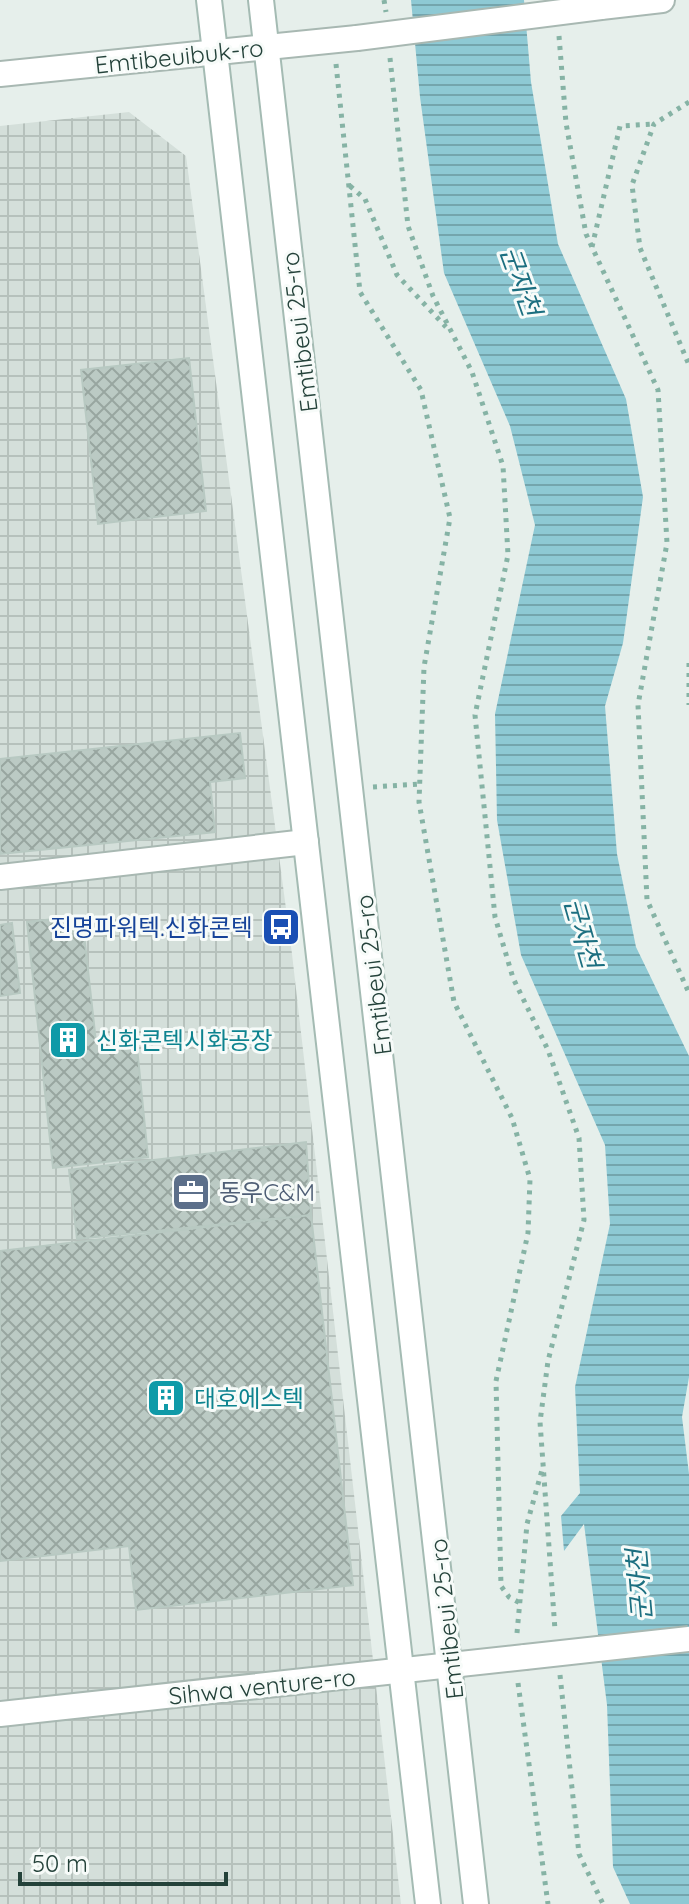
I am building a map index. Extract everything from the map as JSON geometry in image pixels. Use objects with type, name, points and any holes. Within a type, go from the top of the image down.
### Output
[{"type":"main road","name":"Emtibeui 25-ro","points":[[209,0],[428,1904]]},
{"type":"main road","name":"Emtibeui 25-ro","points":[[261,0],[452,1665],[476,1904]]},
{"type":"main road","name":"Emtibeuibuk-ro","points":[[0,74],[346,39],[662,0]]},
{"type":"main road","points":[[0,877],[306,842]]},
{"type":"main road","name":"Sihwa venture-ro","points":[[0,1714],[689,1639]]},
{"type":"path","points":[[384,0],[386,15]]},
{"type":"path","points":[[559,31],[566,123],[586,234],[658,390],[667,543],[638,705],[646,885],[647,900],[689,993]]},
{"type":"path","points":[[346,39],[349,185],[360,292],[421,390],[450,518],[424,667],[419,802],[454,1002],[512,1118],[530,1179],[528,1233],[496,1381],[501,1586],[509,1597],[520,1603]]},
{"type":"path","points":[[389,45],[408,226],[433,296],[472,372],[503,466],[508,555],[475,715],[495,917],[513,978],[548,1050],[579,1138],[584,1220],[548,1361],[540,1422],[556,1644]]},
{"type":"path","points":[[592,247],[620,126],[654,124],[689,102]]},
{"type":"path","points":[[654,124],[632,185],[640,248],[689,365]]},
{"type":"path","points":[[349,185],[365,199],[397,275],[452,334]]},
{"type":"path","points":[[689,663],[689,705]]},
{"type":"path","points":[[352,788],[420,784]]},
{"type":"path","points":[[544,1463],[527,1524],[520,1603],[520,1658],[548,1904]]},
{"type":"path","points":[[558,1659],[579,1854],[603,1904]]},
{"type":"shaded area","points":[[129,112],[186,156],[292,954],[401,1904],[0,1904],[0,126]]},
{"type":"water","name":"군자천","points":[[411,0],[524,0],[531,82],[558,244],[626,399],[643,497],[623,643],[605,706],[617,854],[636,947],[689,1056],[689,1377],[682,1417],[689,1474],[689,1904],[630,1904],[613,1867],[607,1705],[584,1524],[564,1551],[561,1516],[580,1493],[575,1387],[610,1224],[605,1145],[521,955],[497,820],[495,714],[535,525],[510,426],[444,273],[420,97]]},
{"type":"building","points":[[189,358],[206,511],[98,524],[81,370]]},
{"type":"building","points":[[240,733],[245,778],[210,782],[215,832],[0,854],[0,759]]},
{"type":"building","name":"신화콘텍시화공장","points":[[82,916],[96,1042],[136,1037],[148,1157],[53,1168],[27,922]]},
{"type":"building","points":[[12,923],[20,993],[0,996],[0,925]]},
{"type":"building","name":"동우C&M","points":[[306,1142],[311,1215],[77,1239],[69,1170]]},
{"type":"building","name":"대호에스텍","points":[[311,1215],[353,1585],[136,1610],[129,1546],[0,1561],[0,1251]]},
{"type":"place","name":"진명파워텍.신화콘텍","points":[[281,927]]},
{"type":"place","name":"신화콘텍시화공장","points":[[68,1040]]},
{"type":"place","name":"동우C&M","points":[[191,1192]]},
{"type":"place","name":"대호에스텍","points":[[166,1398]]}]
